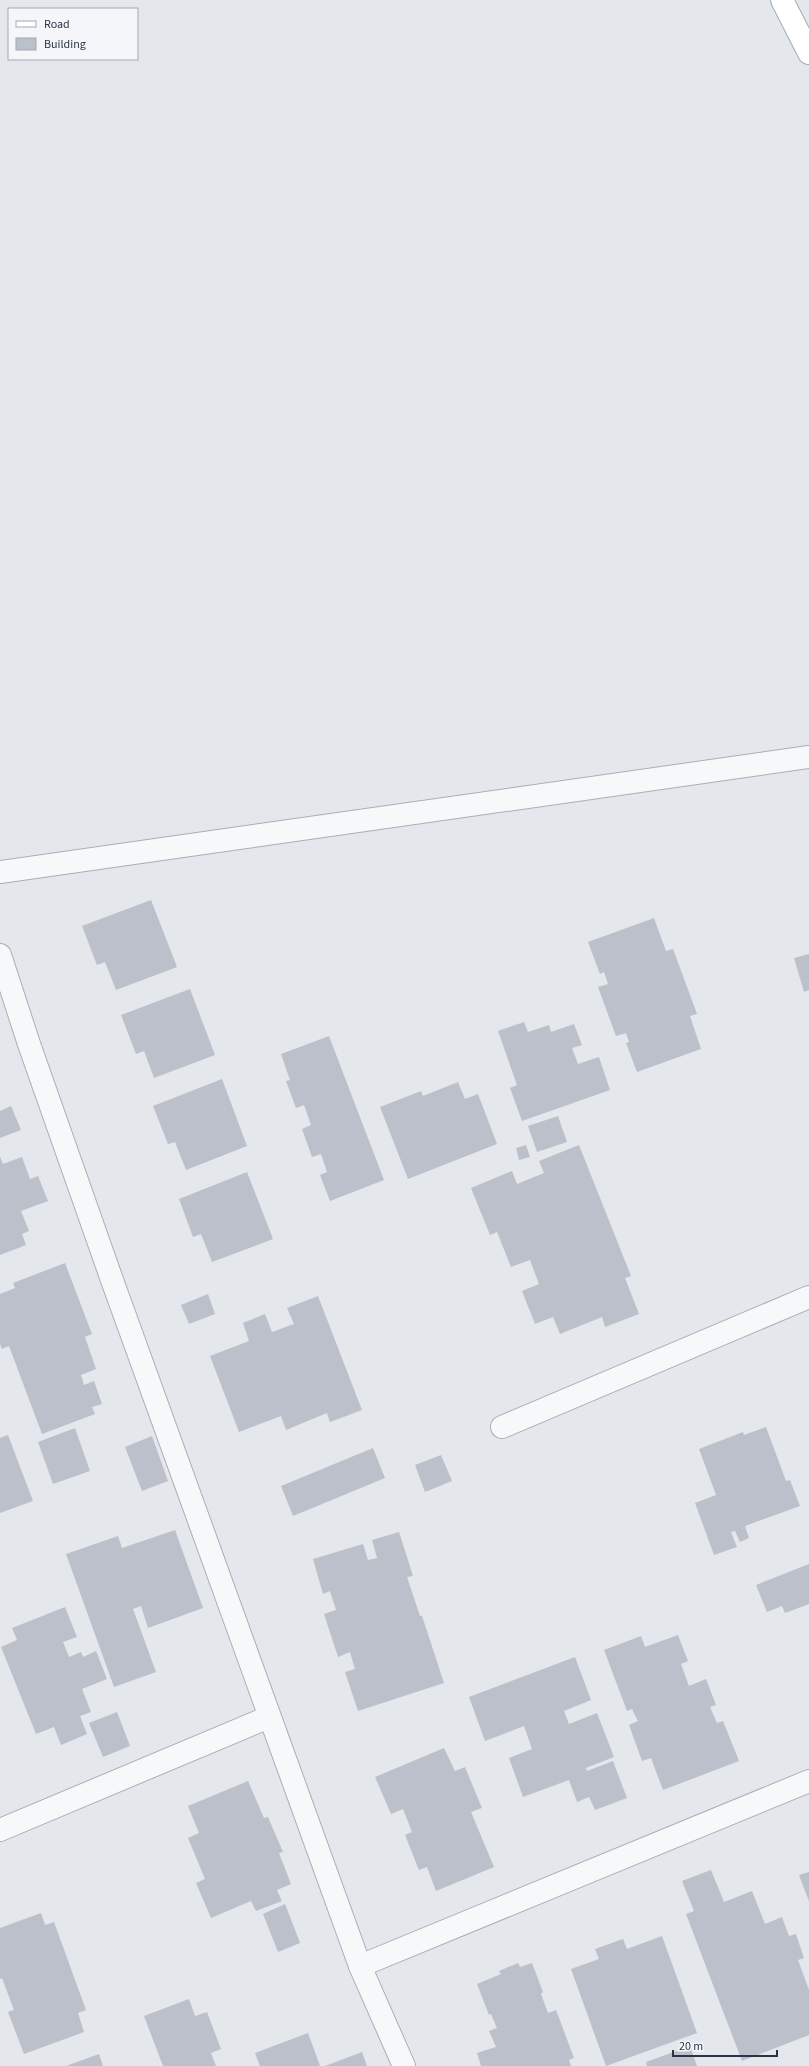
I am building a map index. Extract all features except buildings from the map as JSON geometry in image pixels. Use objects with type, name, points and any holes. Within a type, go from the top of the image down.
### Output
[{"type":"main road","points":[[782,0],[809,53]]},
{"type":"street","points":[[0,872],[809,757]]},
{"type":"street","points":[[0,955],[36,1067],[269,1717],[360,1966],[404,2066]]},
{"type":"street","points":[[502,1427],[809,1297]]},
{"type":"street","points":[[0,1830],[269,1717]]},
{"type":"street","points":[[360,1966],[809,1781]]}]
